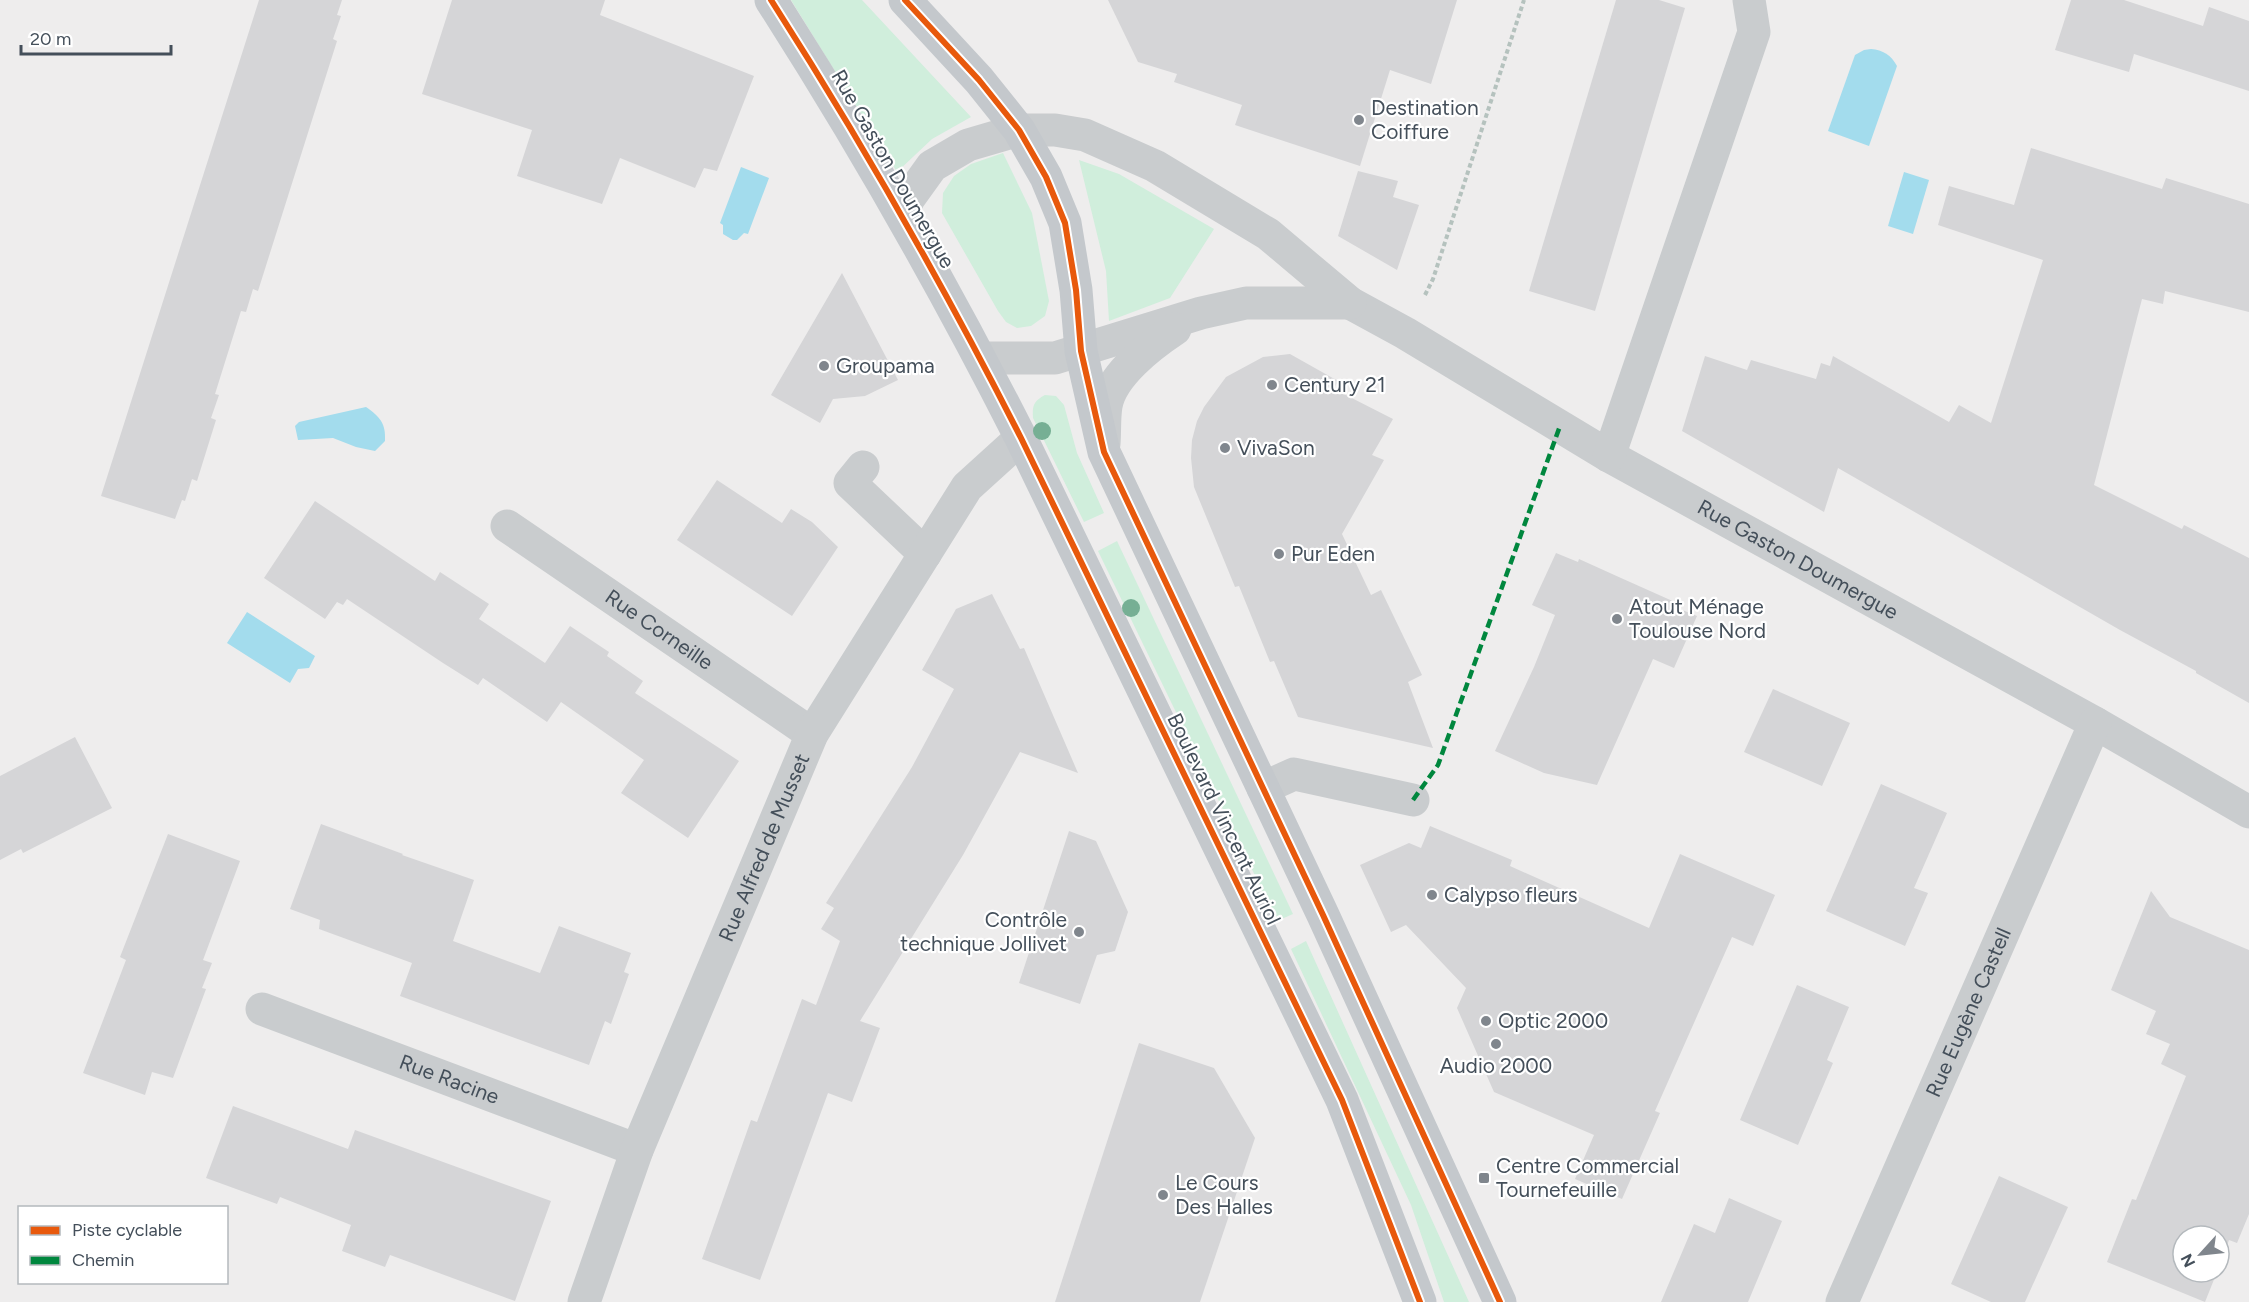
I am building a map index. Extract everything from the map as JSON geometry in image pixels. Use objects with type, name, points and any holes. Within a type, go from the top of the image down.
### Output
[{"type":"main road","name":"Rue Gaston Doumergue","points":[[771,0],[833,96],[902,214],[981,358]]},
{"type":"main road","points":[[905,0],[979,80],[1019,130],[1046,177],[1065,223],[1076,290],[1081,351],[1104,452],[1263,788],[1500,1302]]},
{"type":"main road","name":"Boulevard Vincent Auriol","points":[[981,358],[1342,1100],[1420,1302]]},
{"type":"street","points":[[1609,456],[1754,33],[1749,0]]},
{"type":"street","name":"Rue Gaston Doumergue","points":[[902,214],[909,198],[932,166],[968,144],[1019,130],[1055,130],[1085,135],[1155,166],[1268,234],[1350,303],[1405,333],[1609,456],[2095,723],[2249,812]]},
{"type":"street","name":"Rue Gaston Doumergue","points":[[981,358],[1055,358],[1201,313],[1246,303],[1350,303]]},
{"type":"street","points":[[1104,452],[1107,404],[1118,379],[1151,345],[1201,313]]},
{"type":"street","name":"Rue Alfred de Musset","points":[[584,1302],[637,1150],[812,734],[967,487],[1021,438]]},
{"type":"street","points":[[863,467],[850,483],[925,554]]},
{"type":"street","name":"Rue Corneille","points":[[507,526],[812,734]]},
{"type":"street","name":"Rue Eugène Castell","points":[[1842,1302],[2095,723]]},
{"type":"street","points":[[1263,788],[1294,774],[1413,800]]},
{"type":"street","name":"Rue Racine","points":[[262,1009],[637,1150]]},
{"type":"path","points":[[1405,333],[1433,279],[1524,0]]},
{"type":"green space","points":[[791,0],[862,0],[971,117],[932,139],[897,172]]},
{"type":"green space","points":[[1003,153],[1032,213],[1049,301],[1045,316],[1031,326],[1017,328],[1006,322],[998,311],[942,213],[943,193],[954,176],[971,164]]},
{"type":"green space","points":[[1079,160],[1119,174],[1214,229],[1170,298],[1109,321],[1106,271]]},
{"type":"green space","points":[[1045,395],[1056,396],[1064,405],[1077,453],[1104,513],[1084,522],[1033,418],[1034,404]]},
{"type":"green space","points":[[1117,541],[1293,914],[1277,921],[1098,551]]},
{"type":"green space","points":[[1306,941],[1469,1302],[1444,1302],[1411,1205],[1291,949]]},
{"type":"water","points":[[1871,49],[1886,54],[1897,66],[1869,146],[1828,131],[1855,55]]},
{"type":"water","points":[[741,167],[769,178],[748,234],[744,233],[737,240],[733,240],[723,234],[723,225],[720,223]]},
{"type":"water","points":[[1904,172],[1929,180],[1913,234],[1888,226]]},
{"type":"water","points":[[366,407],[378,417],[383,425],[385,441],[375,451],[333,438],[298,440],[295,426],[299,422]]},
{"type":"water","points":[[247,612],[315,656],[309,668],[298,669],[290,683],[227,643]]},
{"type":"building","points":[[259,0],[342,0],[337,15],[341,16],[333,39],[337,41],[258,291],[253,289],[246,312],[241,311],[215,394],[219,395],[211,418],[216,420],[197,481],[192,479],[185,501],[182,500],[175,519],[101,496]]},
{"type":"building","points":[[452,0],[605,0],[600,15],[754,76],[717,171],[704,168],[695,188],[620,158],[602,204],[517,176],[532,130],[422,94]]},
{"type":"building","points":[[1108,0],[1457,0],[1431,84],[1390,70],[1360,166],[1235,125],[1242,105],[1174,82],[1177,74],[1138,62]]},
{"type":"building","points":[[1616,0],[1659,0],[1685,8],[1595,311],[1529,291]]},
{"type":"building","points":[[2071,0],[2124,0],[2203,26],[2209,7],[2249,21],[2249,91],[2134,54],[2129,72],[2055,50]]},
{"type":"building","points":[[2031,148],[2162,189],[2166,178],[2249,204],[2249,312],[2165,291],[2163,304],[2142,299],[2094,485],[2182,529],[2184,525],[2249,558],[2249,703],[1838,468],[1824,512],[1682,431],[1705,356],[1747,370],[1751,360],[1816,379],[1821,363],[1830,366],[1833,356],[1949,422],[1959,405],[1991,423],[2043,260],[1938,225],[1949,186],[2014,205]]},
{"type":"building","points":[[1358,171],[1398,181],[1393,197],[1419,205],[1397,270],[1338,236]]},
{"type":"building","points":[[842,273],[898,380],[865,396],[833,399],[820,423],[771,395]]},
{"type":"building","name":"Pur Eden","points":[[1290,354],[1338,381],[1334,389],[1393,419],[1372,455],[1384,460],[1342,534],[1371,595],[1381,590],[1422,675],[1408,682],[1433,748],[1298,717],[1274,661],[1270,662],[1239,586],[1235,587],[1194,487],[1192,440],[1204,407],[1226,377],[1263,357]]},
{"type":"building","points":[[717,480],[782,523],[791,509],[812,522],[838,547],[792,616],[677,540]]},
{"type":"building","points":[[315,501],[435,581],[440,572],[489,604],[479,619],[545,663],[570,626],[609,652],[607,656],[643,681],[635,693],[739,761],[688,838],[621,793],[644,760],[561,702],[547,722],[483,678],[478,685],[347,599],[343,605],[337,602],[325,619],[264,578]]},
{"type":"building","points":[[1556,553],[1578,562],[1579,559],[1677,603],[1675,607],[1697,616],[1674,668],[1653,659],[1597,785],[1544,773],[1495,751],[1555,615],[1532,605]]},
{"type":"building","points":[[992,594],[1020,649],[1024,648],[1078,773],[1020,752],[963,855],[860,1021],[880,1028],[852,1102],[828,1093],[760,1280],[702,1259],[751,1120],[757,1122],[802,999],[816,1005],[840,941],[821,929],[834,908],[826,903],[912,767],[954,689],[922,670],[956,609]]},
{"type":"building","points":[[1773,689],[1850,723],[1822,786],[1744,752]]},
{"type":"building","points":[[75,737],[112,808],[23,853],[21,849],[0,860],[0,776]]},
{"type":"building","points":[[1881,784],[1947,813],[1914,888],[1928,893],[1905,946],[1826,911]]},
{"type":"building","points":[[321,824],[474,880],[453,941],[540,973],[559,926],[631,953],[624,972],[629,974],[611,1024],[605,1021],[589,1065],[400,996],[412,963],[319,929],[320,920],[290,909]]},
{"type":"building","points":[[1430,826],[1512,860],[1510,866],[1649,928],[1680,854],[1775,895],[1753,946],[1732,937],[1655,1111],[1660,1113],[1622,1199],[1575,1179],[1594,1135],[1494,1092],[1457,1008],[1466,988],[1406,925],[1391,932],[1360,865],[1409,843],[1421,848]]},
{"type":"building","name":"Contrôle technique Jollivet","points":[[1069,831],[1096,841],[1128,912],[1115,951],[1097,955],[1080,1004],[1019,983]]},
{"type":"building","points":[[168,834],[240,861],[203,960],[212,963],[202,988],[206,989],[173,1078],[152,1072],[145,1095],[83,1073],[126,960],[120,957]]},
{"type":"building","points":[[2151,891],[2170,917],[2249,950],[2249,1214],[2237,1243],[2231,1241],[2231,1224],[2171,1224],[2171,1284],[2212,1284],[2205,1302],[2107,1262],[2132,1199],[2136,1200],[2186,1076],[2161,1064],[2170,1044],[2146,1034],[2156,1011],[2111,990]]},
{"type":"building","points":[[1797,985],[1849,1007],[1827,1060],[1833,1063],[1798,1145],[1740,1120]]},
{"type":"building","points":[[1139,1043],[1214,1068],[1255,1138],[1200,1302],[1055,1302]]},
{"type":"building","points":[[233,1106],[348,1149],[355,1130],[551,1201],[515,1301],[390,1255],[385,1267],[342,1251],[351,1225],[280,1197],[277,1204],[206,1178]]},
{"type":"building","points":[[1999,1176],[2068,1207],[2025,1302],[1991,1302],[1951,1284]]},
{"type":"building","points":[[1729,1198],[1782,1221],[1748,1302],[1661,1302],[1694,1224],[1715,1233]]},
{"type":"marked path","points":[[1413,800],[1438,765],[1560,426]]},
{"type":"cycle path","points":[[771,0],[838,107],[902,216],[1021,438],[1342,1100],[1420,1302]]},
{"type":"cycle path","points":[[905,0],[979,80],[1019,130],[1046,177],[1065,223],[1076,290],[1081,351],[1104,452],[1323,915],[1500,1302]]},
{"type":"place","name":"Destination Coiffure","points":[[1359,120]]},
{"type":"place","name":"Groupama","points":[[824,366]]},
{"type":"place","name":"Century 21","points":[[1272,385]]},
{"type":"place","name":"VivaSon","points":[[1225,448]]},
{"type":"place","name":"Pur Eden","points":[[1279,554]]},
{"type":"place","name":"Atout Ménage Toulouse Nord","points":[[1617,619]]},
{"type":"place","name":"Calypso fleurs","points":[[1432,895]]},
{"type":"place","name":"Contrôle technique Jollivet","points":[[1079,932]]},
{"type":"place","name":"Optic 2000","points":[[1486,1021]]},
{"type":"place","name":"Audio 2000","points":[[1496,1044]]},
{"type":"place","name":"Centre Commercial Tournefeuille","points":[[1484,1178]]},
{"type":"place","name":"Le Cours Des Halles","points":[[1163,1195]]}]
